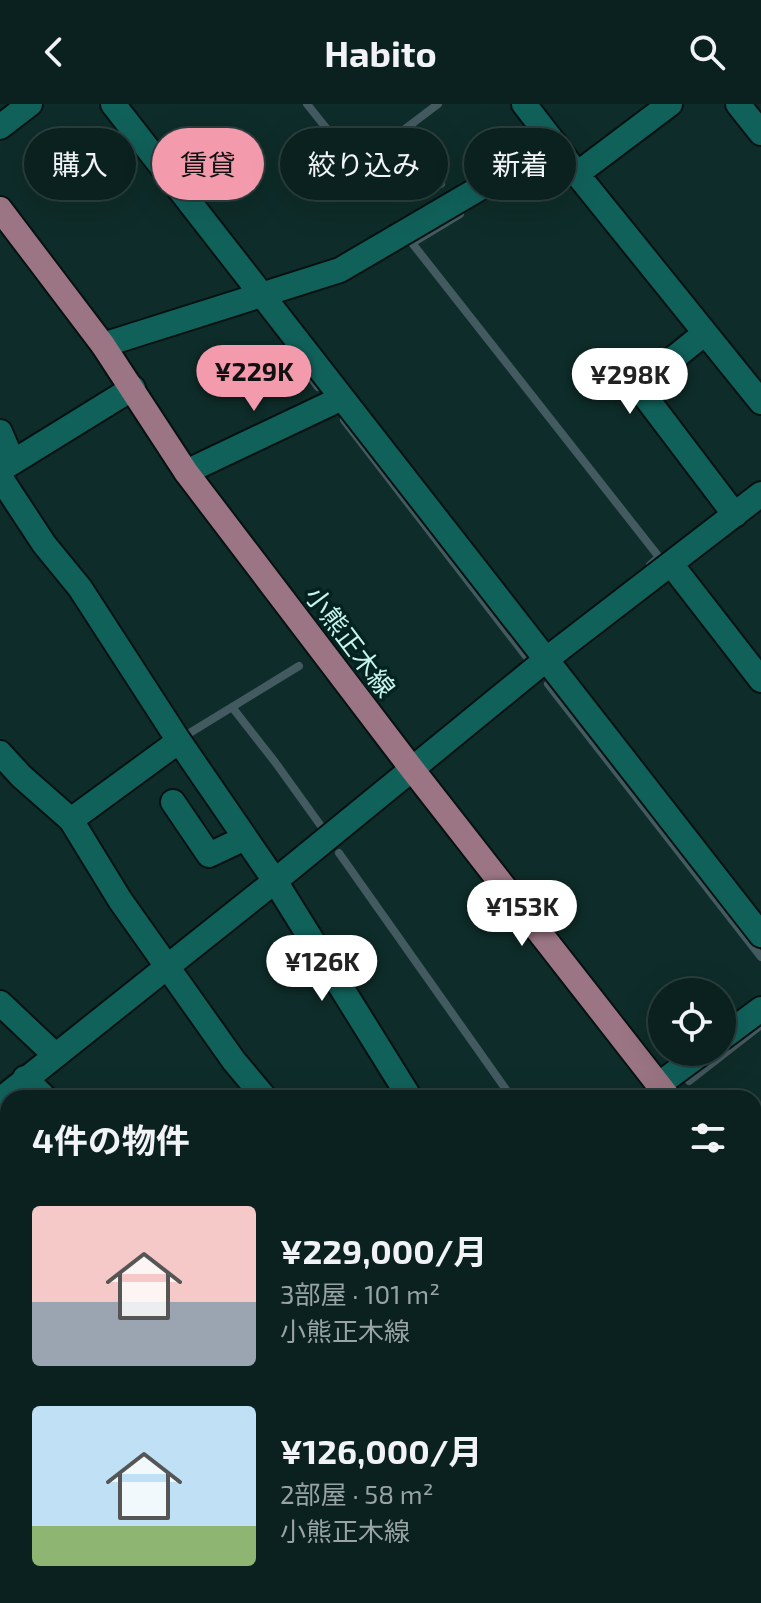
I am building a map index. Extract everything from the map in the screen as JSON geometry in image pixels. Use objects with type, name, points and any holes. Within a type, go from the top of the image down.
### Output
[{"type":"main road","name":"小熊正木線","points":[[0,209],[8,234],[103,345],[186,472],[662,1090]]},
{"type":"street","points":[[0,127],[30,104]]},
{"type":"street","points":[[113,104],[761,935]]},
{"type":"street","points":[[524,104],[543,128]]},
{"type":"street","points":[[670,104],[577,174],[761,402]]},
{"type":"street","points":[[738,104],[761,133]]},
{"type":"street","points":[[103,345],[340,270],[464,197]]},
{"type":"street","points":[[705,333],[638,387],[735,515]]},
{"type":"street","points":[[4,469],[133,388]]},
{"type":"street","points":[[186,472],[342,398]]},
{"type":"street","points":[[0,432],[4,469],[44,544],[80,588],[275,881],[405,1090]]},
{"type":"street","points":[[11,1090],[275,881],[548,658],[761,494]]},
{"type":"street","points":[[671,564],[761,680]]},
{"type":"street","points":[[71,820],[179,741]]},
{"type":"street","points":[[0,753],[71,820],[120,900],[234,1061],[258,1090]]},
{"type":"street","points":[[173,802],[209,855],[245,838]]},
{"type":"street","points":[[0,1003],[54,1054]]},
{"type":"street","points":[[736,1028],[761,1009]]},
{"type":"street","points":[[666,1090],[689,1066]]},
{"type":"street","points":[[25,1078],[37,1090]]},
{"type":"waterway","points":[[307,104],[326,128]]},
{"type":"waterway","points":[[406,128],[438,104]]},
{"type":"waterway","points":[[460,214],[412,243],[659,557],[650,565]]},
{"type":"waterway","points":[[293,354],[318,387]]},
{"type":"waterway","points":[[344,420],[529,660]]},
{"type":"waterway","points":[[188,734],[299,666]]},
{"type":"waterway","points":[[548,684],[761,957]]},
{"type":"waterway","points":[[232,707],[321,826]]},
{"type":"waterway","points":[[339,853],[506,1090]]},
{"type":"waterway","points":[[689,1081],[761,1025]]}]
